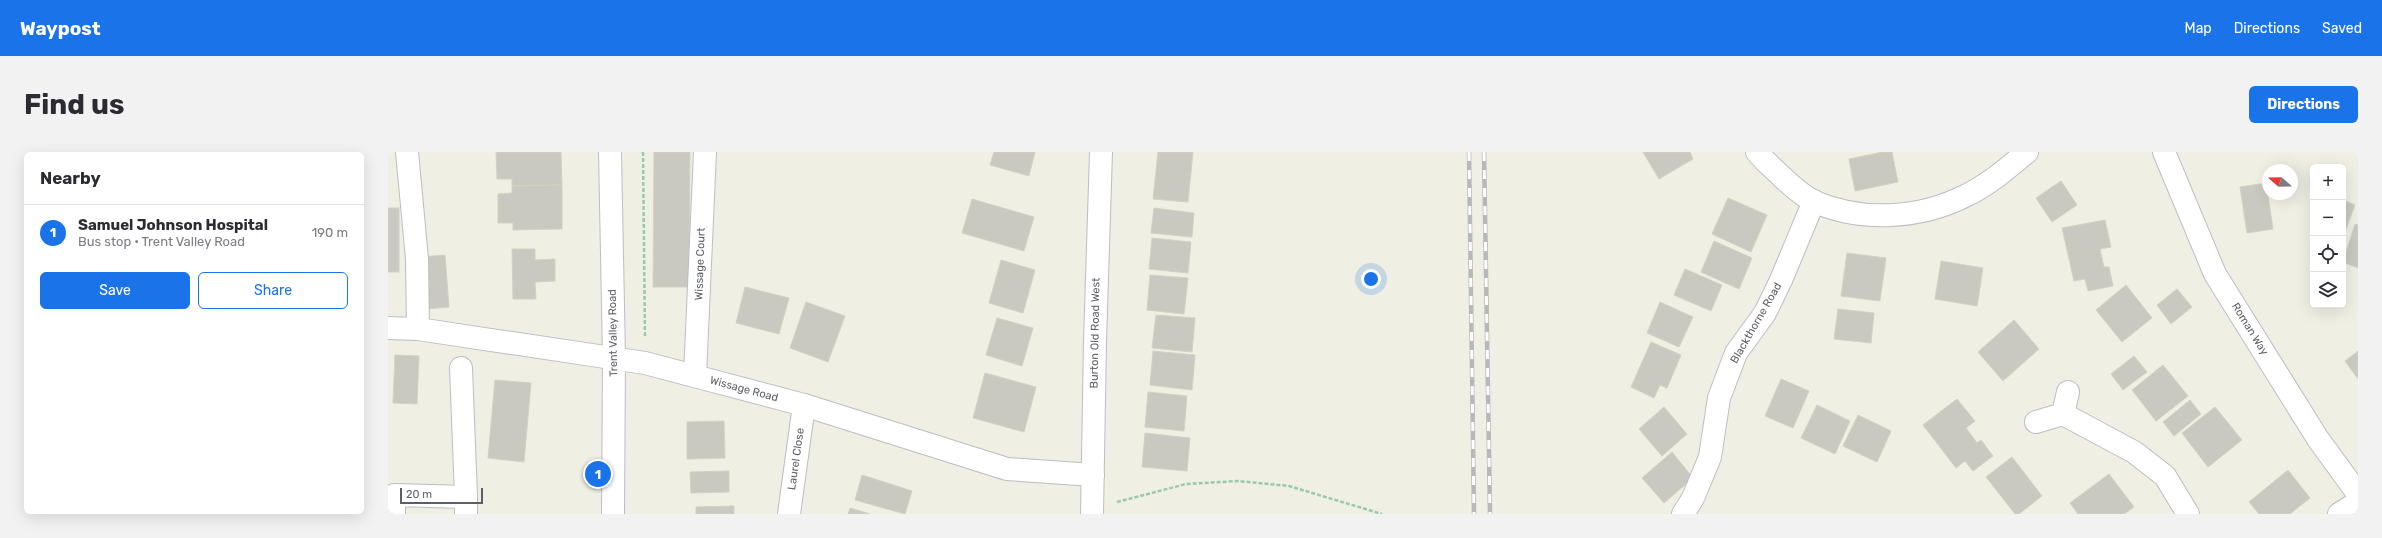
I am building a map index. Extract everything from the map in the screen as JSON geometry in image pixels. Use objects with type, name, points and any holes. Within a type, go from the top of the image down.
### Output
[{"type":"street","points":[[407,152],[417,259],[418,329]]},
{"type":"street","name":"Trent Valley Road","points":[[610,152],[614,358],[613,514]]},
{"type":"street","name":"Wissage Court","points":[[695,376],[705,152]]},
{"type":"street","name":"Burton Old Road West","points":[[1093,512],[1095,342],[1101,152]]},
{"type":"street","points":[[1757,152],[1795,188],[1814,201],[1852,214],[1887,216],[1933,208],[1965,196],[1997,177],[2027,152]]},
{"type":"street","name":"Roman Way","points":[[2164,152],[2215,274],[2318,439],[2358,494]]},
{"type":"street","name":"Blackthorne Road","points":[[1683,514],[1693,498],[1710,457],[1719,398],[1736,353],[1765,313],[1781,280],[1814,201]]},
{"type":"street","name":"Wissage Road","points":[[388,328],[418,329],[646,363],[804,405],[1007,469],[1093,475]]},
{"type":"street","points":[[392,503],[466,506],[461,368]]},
{"type":"street","points":[[2063,414],[2068,392]]},
{"type":"street","name":"Laurel Close","points":[[789,514],[804,405]]},
{"type":"street","points":[[2036,422],[2063,414],[2134,452],[2165,476],[2188,514]]},
{"type":"street","points":[[2339,514],[2358,502]]},
{"type":"path","points":[[643,152],[646,363]]},
{"type":"path","points":[[1093,512],[1186,484],[1238,481],[1289,486],[1382,514]]},
{"type":"building","points":[[496,152],[561,152],[562,185],[512,186],[512,179],[497,179]]},
{"type":"building","points":[[654,152],[690,152],[689,287],[653,287]]},
{"type":"building","points":[[994,152],[1035,152],[1029,176],[990,165]]},
{"type":"building","points":[[1158,152],[1193,152],[1188,202],[1153,199]]},
{"type":"building","points":[[1643,152],[1690,152],[1693,159],[1659,179]]},
{"type":"building","points":[[1883,152],[1892,152],[1898,182],[1855,191],[1849,159]]},
{"type":"building","points":[[2061,181],[2077,205],[2052,222],[2036,198]]},
{"type":"building","points":[[2262,184],[2262,200],[2269,200],[2273,229],[2247,233],[2240,187]]},
{"type":"building","points":[[562,185],[562,229],[513,230],[513,223],[498,223],[498,194],[512,193],[512,186]]},
{"type":"building","points":[[1728,198],[1767,215],[1751,252],[1712,234]]},
{"type":"building","points":[[972,199],[1034,217],[1024,251],[962,233]]},
{"type":"building","points":[[2346,201],[2355,205],[2346,229]]},
{"type":"building","points":[[388,208],[399,208],[399,272],[388,272]]},
{"type":"building","points":[[1154,208],[1194,213],[1192,237],[1151,233]]},
{"type":"building","points":[[2105,220],[2111,247],[2100,249],[2104,267],[2109,267],[2113,286],[2088,291],[2085,279],[2074,281],[2062,228]]},
{"type":"building","points":[[2355,224],[2358,225],[2358,268],[2346,263],[2346,252]]},
{"type":"building","points":[[1152,238],[1191,242],[1188,273],[1149,269]]},
{"type":"building","points":[[1714,241],[1752,258],[1739,289],[1701,272]]},
{"type":"building","points":[[512,249],[535,249],[535,260],[555,259],[555,281],[535,282],[536,299],[513,299]]},
{"type":"building","points":[[1847,253],[1886,258],[1880,301],[1841,296]]},
{"type":"building","points":[[445,255],[449,307],[426,309],[421,257]]},
{"type":"building","points":[[1001,260],[1035,270],[1023,313],[989,303]]},
{"type":"building","points":[[1941,261],[1983,268],[1977,306],[1935,299]]},
{"type":"building","points":[[1685,269],[1722,285],[1711,311],[1674,295]]},
{"type":"building","points":[[1150,275],[1188,278],[1184,314],[1147,310]]},
{"type":"building","points":[[2126,285],[2152,318],[2122,342],[2096,310]]},
{"type":"building","points":[[745,287],[789,298],[779,334],[736,323]]},
{"type":"building","points":[[2177,289],[2192,307],[2171,324],[2157,305]]},
{"type":"building","points":[[806,302],[845,316],[828,362],[790,348]]},
{"type":"building","points":[[1660,302],[1693,317],[1679,347],[1647,333]]},
{"type":"building","points":[[1838,309],[1874,313],[1871,343],[1834,339]]},
{"type":"building","points":[[1156,315],[1195,318],[1192,352],[1152,348]]},
{"type":"building","points":[[997,318],[1033,328],[1022,366],[986,355]]},
{"type":"building","points":[[2014,320],[2039,349],[2003,381],[1978,352]]},
{"type":"building","points":[[1651,342],[1681,355],[1667,388],[1660,385],[1654,398],[1631,387]]},
{"type":"building","points":[[1153,351],[1195,355],[1192,390],[1150,385]]},
{"type":"building","points":[[2358,351],[2358,379],[2345,361]]},
{"type":"building","points":[[395,355],[419,356],[417,404],[393,403]]},
{"type":"building","points":[[2134,356],[2147,372],[2123,390],[2111,374]]},
{"type":"building","points":[[2163,365],[2188,396],[2156,421],[2132,390]]},
{"type":"building","points":[[985,373],[1036,387],[1024,432],[973,418]]},
{"type":"building","points":[[1781,379],[1809,391],[1793,428],[1765,416]]},
{"type":"building","points":[[495,380],[531,383],[524,462],[488,458]]},
{"type":"building","points":[[1148,392],[1187,396],[1184,431],[1145,427]]},
{"type":"building","points":[[1957,399],[1975,421],[1966,428],[1977,443],[1981,440],[1993,456],[1973,471],[1965,461],[1956,468],[1923,425]]},
{"type":"building","points":[[2190,400],[2201,414],[2174,436],[2163,422]]},
{"type":"building","points":[[1817,405],[1850,421],[1835,454],[1801,438]]},
{"type":"building","points":[[1664,407],[1687,434],[1662,456],[1639,429]]},
{"type":"building","points":[[2215,407],[2242,440],[2208,467],[2182,433]]},
{"type":"building","points":[[1858,415],[1891,431],[1877,462],[1843,446]]},
{"type":"building","points":[[724,421],[725,458],[687,459],[687,422]]},
{"type":"building","points":[[1145,433],[1190,438],[1187,471],[1142,467]]},
{"type":"building","points":[[1672,452],[1693,478],[1664,503],[1642,478]]},
{"type":"building","points":[[2012,457],[2042,496],[2019,514],[2015,514],[1986,477]]},
{"type":"building","points":[[2288,470],[2310,498],[2290,514],[2259,514],[2249,502]]},
{"type":"building","points":[[729,471],[729,492],[691,493],[690,472]]},
{"type":"building","points":[[2109,474],[2134,507],[2124,514],[2078,514],[2070,503]]},
{"type":"building","points":[[862,475],[912,491],[905,514],[855,500]]},
{"type":"building","points":[[734,506],[734,514],[696,514],[696,507]]},
{"type":"building","points":[[850,508],[870,514],[848,514]]},
{"type":"railway","points":[[1469,152],[1474,514]]},
{"type":"railway","points":[[1484,152],[1490,514]]},
{"type":"place","name":"Samuel Johnson Hospital","points":[[598,474]]}]
